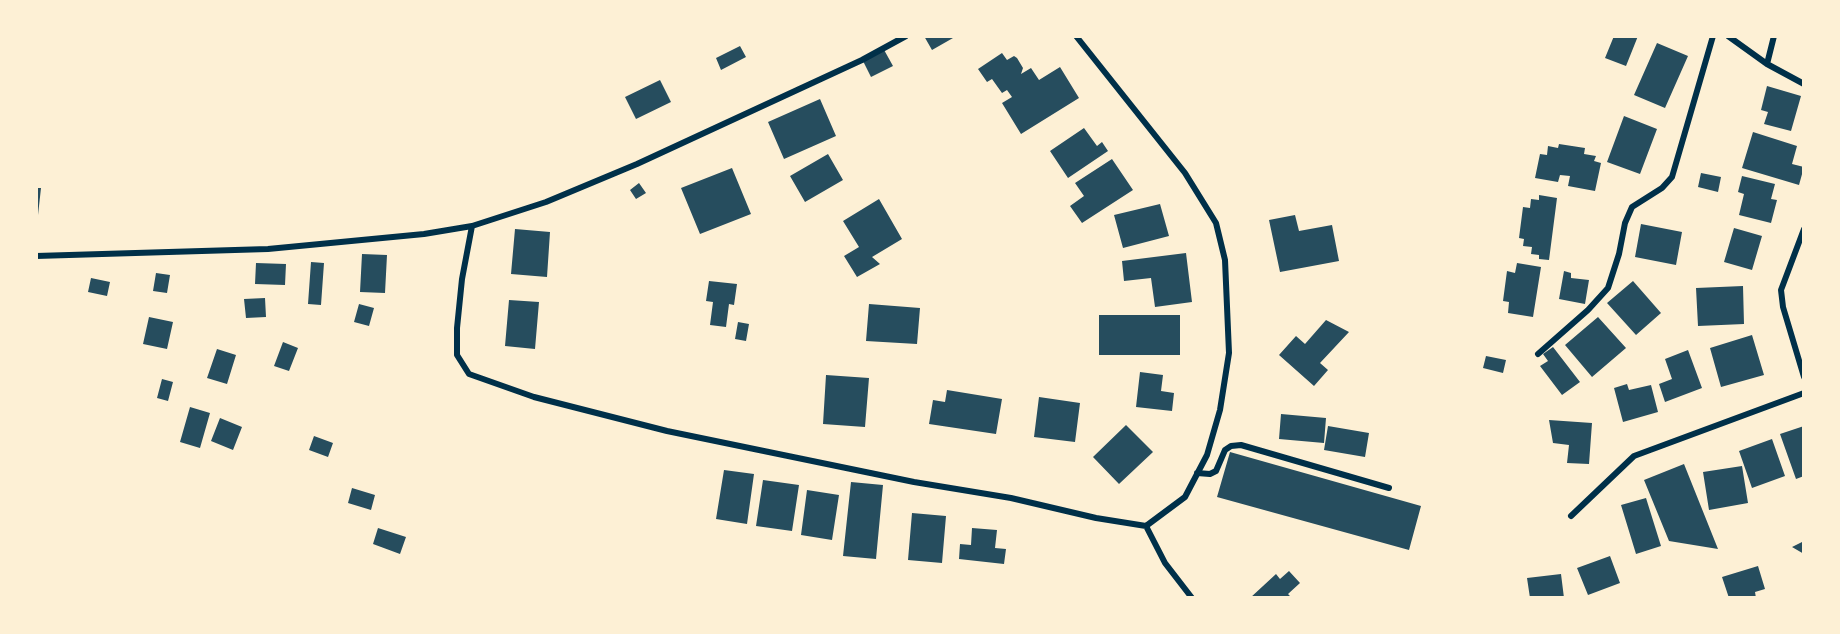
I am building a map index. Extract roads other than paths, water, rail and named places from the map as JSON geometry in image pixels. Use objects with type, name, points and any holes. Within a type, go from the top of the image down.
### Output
[{"type":"street","points":[[36,256],[268,249],[424,234],[472,226],[546,202],[638,164],[852,65],[906,36]]},
{"type":"street","points":[[472,226],[462,279],[457,328],[458,355],[470,374],[534,397],[667,431],[914,482],[1011,498],[1096,518],[1146,526],[1185,497],[1207,455],[1220,410],[1229,353],[1225,260],[1216,223],[1185,173],[1076,36]]},
{"type":"street","points":[[1538,354],[1588,310],[1608,288],[1619,254],[1625,223],[1632,207],[1662,188],[1672,177],[1713,36]]},
{"type":"street","points":[[1728,36],[1767,64],[1804,84]]},
{"type":"street","points":[[1767,64],[1774,36]]},
{"type":"street","points":[[1804,229],[1781,290],[1782,307],[1804,377]]},
{"type":"street","points":[[1571,516],[1634,456],[1804,393]]},
{"type":"street","points":[[1197,473],[1210,474],[1216,471],[1225,450],[1231,446],[1241,445],[1389,488]]},
{"type":"street","points":[[1146,526],[1166,563],[1192,598]]}]
